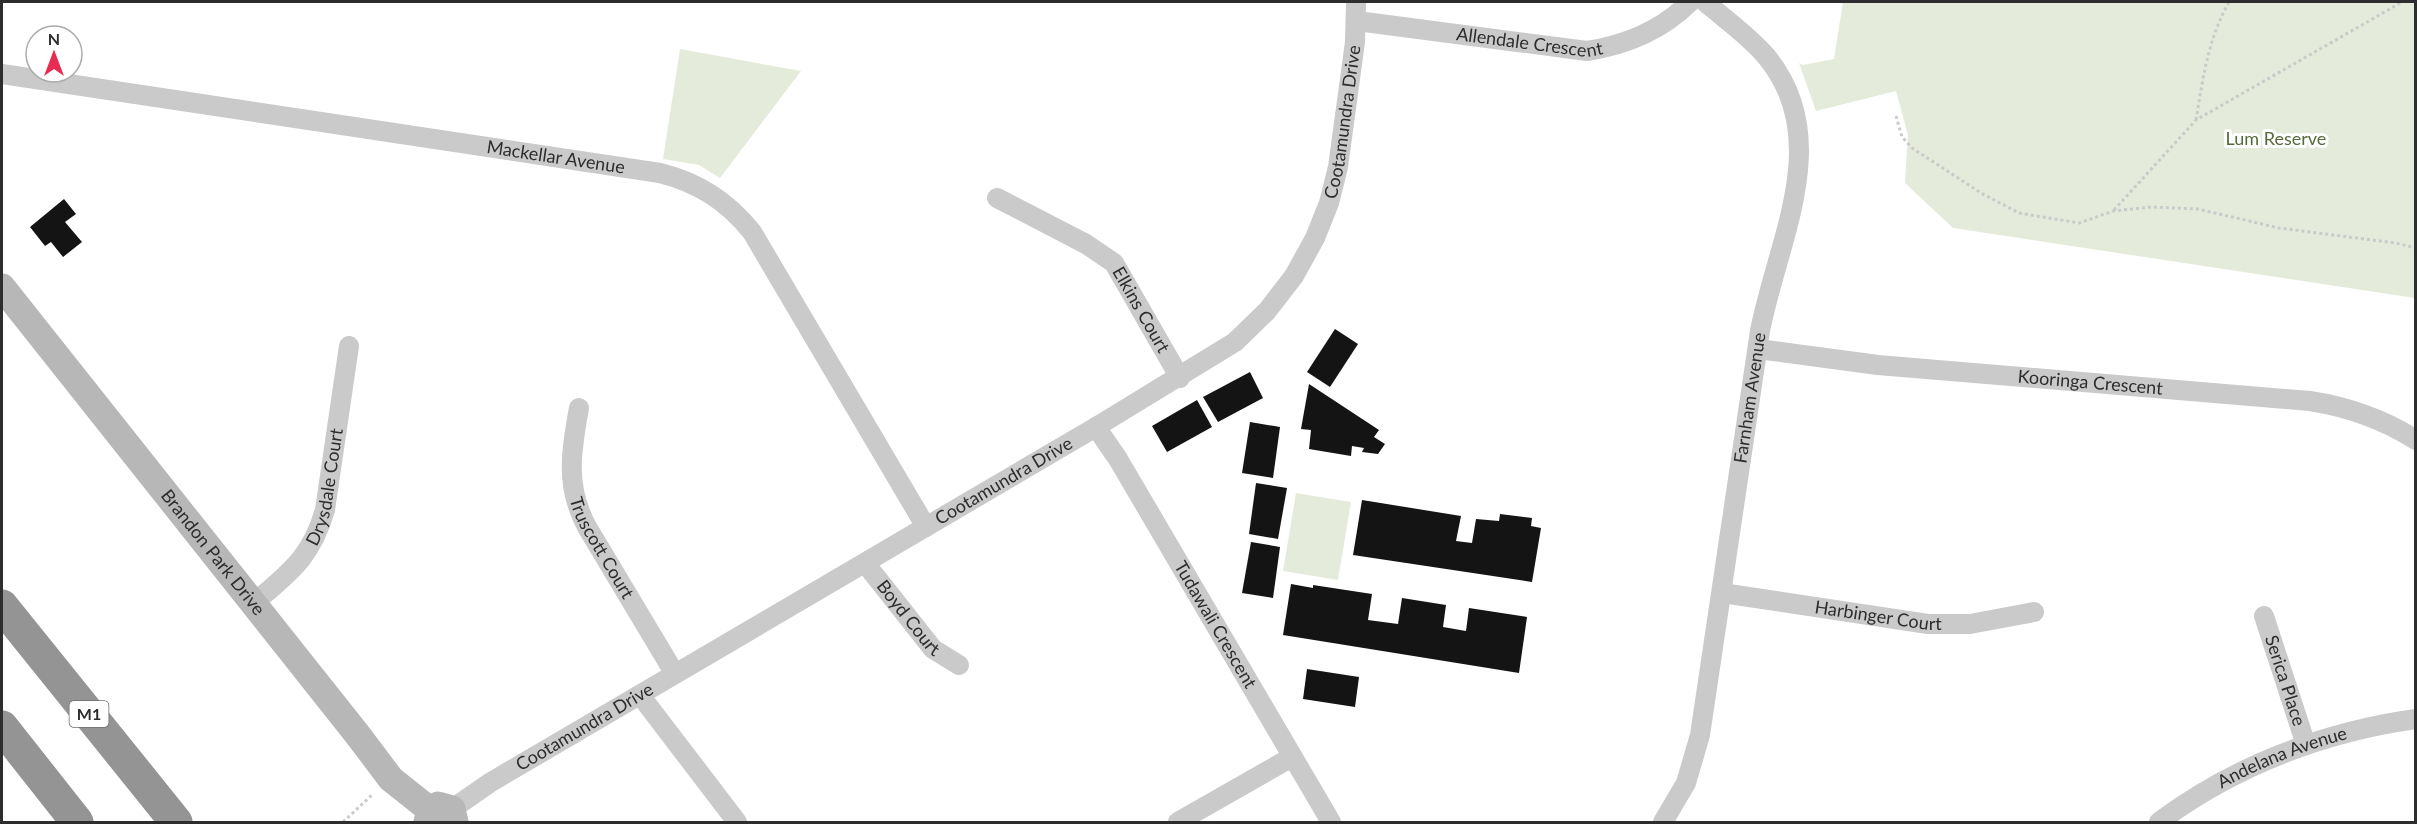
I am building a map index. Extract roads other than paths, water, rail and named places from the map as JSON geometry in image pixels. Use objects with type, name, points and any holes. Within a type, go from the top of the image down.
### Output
[{"type":"highway","name":"M1","points":[[2,606],[176,822]]},
{"type":"highway","points":[[2,727],[77,822]]},
{"type":"street","name":"Allendale Crescent","points":[[1356,11],[1587,51],[1609,48],[1639,37],[1665,22],[1690,2]]},
{"type":"street","name":"Farnham Avenue","points":[[1663,822],[1686,783],[1696,752],[1758,349],[1768,294],[1791,219],[1799,163],[1797,121],[1790,95],[1766,56],[1705,2]]},
{"type":"street","name":"Cootamundra Drive","points":[[441,816],[491,782],[1180,378],[1235,342],[1280,295],[1306,257],[1325,215],[1332,193],[1344,122],[1356,11]]},
{"type":"street","name":"Mackellar Avenue","points":[[2,74],[660,173],[691,183],[719,198],[752,232],[926,527]]},
{"type":"street","name":"Elkins Court","points":[[997,198],[1086,244],[1114,263],[1180,378]]},
{"type":"street","name":"Brandon Park Drive","points":[[2,287],[391,779],[441,816]]},
{"type":"street","name":"Drysdale Court","points":[[254,603],[301,560],[311,548],[321,525],[349,346]]},
{"type":"street","name":"Kooringa Crescent","points":[[1758,349],[1878,365],[2310,401],[2350,409],[2390,425],[2415,440]]},
{"type":"street","name":"Truscott Court","points":[[579,408],[571,470],[575,503],[675,674]]},
{"type":"street","name":"Tudawali Crescent","points":[[1096,427],[1141,498],[1331,822]]},
{"type":"street","name":"Boyd Court","points":[[865,563],[933,649],[959,665]]},
{"type":"street","name":"Harbinger Court","points":[[1722,593],[1928,624],[1980,623],[2034,612]]},
{"type":"street","name":"Serica Place","points":[[2264,616],[2306,745]]},
{"type":"street","points":[[640,695],[737,822]]},
{"type":"street","name":"Andelana Avenue","points":[[2159,822],[2199,795],[2265,760],[2355,730],[2415,719]]},
{"type":"street","points":[[1178,822],[1292,757]]},
{"type":"park label","name":"Lum Reserve","points":[[2276,139]]}]
